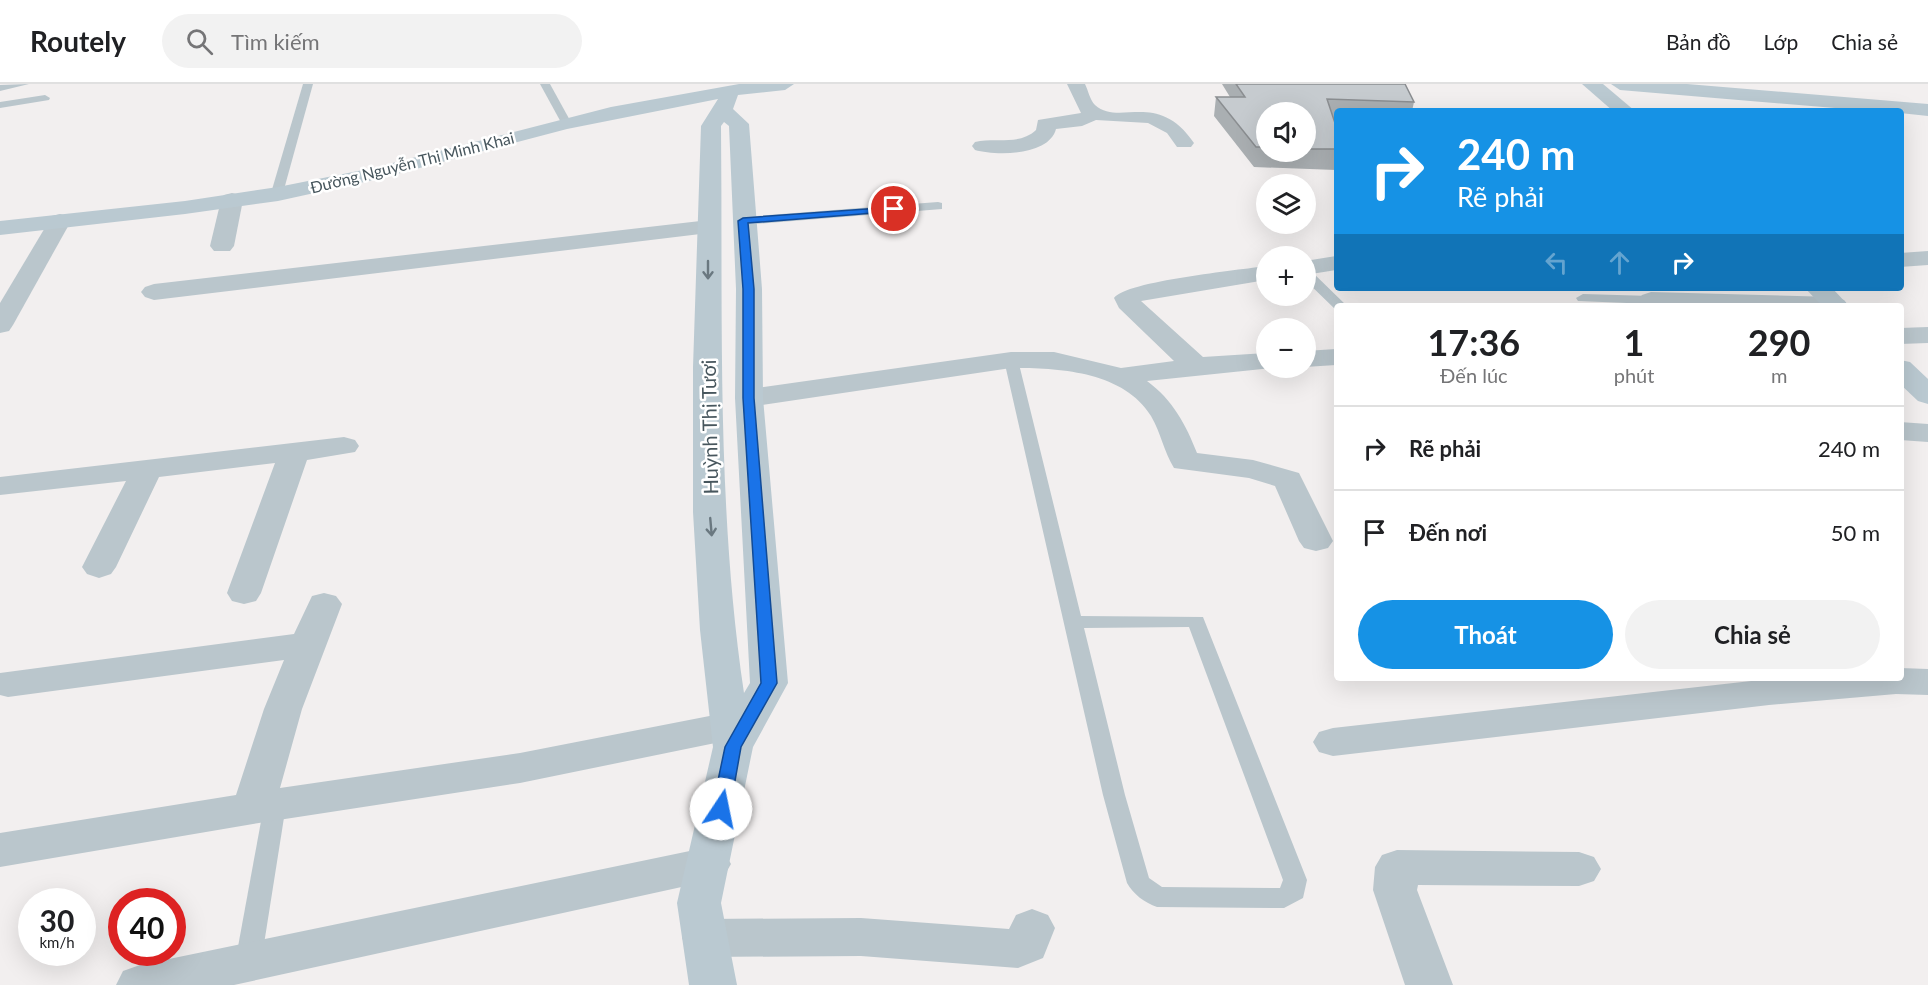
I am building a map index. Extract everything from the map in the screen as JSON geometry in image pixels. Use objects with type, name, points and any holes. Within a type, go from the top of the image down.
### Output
[{"type":"street","name":"Đường Nguyễn Thị Minh Khai","points":[[0,228],[277,193],[368,176],[437,156],[618,111],[785,84]]},
{"type":"street","points":[[1077,84],[1084,103],[1094,113]]},
{"type":"street","points":[[1591,84],[1621,108]]},
{"type":"street","points":[[1620,84],[1928,110]]},
{"type":"street","name":"Huỳnh Thị Tươi","points":[[713,985],[699,903],[709,864],[731,736],[709,512],[709,227],[739,124],[728,95]]},
{"type":"street","points":[[982,146],[1031,144],[1041,139],[1046,131],[1045,124],[1050,121],[1082,120],[1094,113],[1157,120],[1177,131],[1184,143]]},
{"type":"street","name":"Huỳnh Thị Tươi","points":[[726,173],[743,221],[748,289],[748,398],[769,683],[731,736]]},
{"type":"street","points":[[222,246],[231,200]]},
{"type":"street","points":[[0,325],[60,221]]},
{"type":"street","points":[[154,292],[709,227]]},
{"type":"street","points":[[1904,260],[1928,258]]},
{"type":"street","points":[[1316,266],[1334,262]]},
{"type":"street","points":[[1196,366],[1128,303],[1127,298],[1144,292],[1256,275]]},
{"type":"street","points":[[1651,300],[1830,300]]},
{"type":"street","points":[[1904,336],[1928,335]]},
{"type":"street","points":[[1316,358],[1334,357]]},
{"type":"street","points":[[748,398],[1011,360],[1054,360],[1121,376],[1146,391],[1163,408],[1185,461],[1253,469],[1288,480],[1316,541]]},
{"type":"street","points":[[1121,376],[1196,366],[1256,362]]},
{"type":"street","points":[[1904,372],[1928,394]]},
{"type":"street","points":[[1904,431],[1928,433]]},
{"type":"street","points":[[0,486],[344,446]]},
{"type":"street","points":[[244,592],[294,452]]},
{"type":"street","points":[[99,567],[148,468]]},
{"type":"street","points":[[264,807],[283,709],[324,604]]},
{"type":"street","points":[[8,684],[310,644]]},
{"type":"street","points":[[1333,742],[1769,692],[1896,681],[1928,682]]},
{"type":"street","points":[[0,850],[264,807],[731,736]]},
{"type":"street","points":[[140,985],[268,968],[709,864]]},
{"type":"street","points":[[1429,985],[1395,890],[1398,867],[1579,869]]},
{"type":"street","points":[[705,938],[861,937],[1018,949],[1027,944],[1032,928]]},
{"type":"lane","points":[[0,88],[24,84]]},
{"type":"lane","points":[[277,193],[308,84]]},
{"type":"lane","points":[[545,84],[567,124]]},
{"type":"lane","points":[[0,105],[45,98]]},
{"type":"lane","points":[[743,221],[938,206]]},
{"type":"lane","points":[[1316,283],[1337,303]]},
{"type":"lane","points":[[1583,298],[1651,300]]},
{"type":"lane","points":[[1011,360],[1072,622],[1114,795],[1139,883],[1156,897],[1284,898],[1294,891],[1295,880],[1196,621],[1072,622]]},
{"type":"lane","points":[[264,807],[268,968]]},
{"type":"building","points":[[1236,84],[1405,84],[1414,102],[1327,99],[1334,120],[1334,149],[1316,149],[1316,102],[1256,102],[1256,147],[1216,97],[1245,97]]},
{"type":"route","points":[[721,809],[733,747],[769,683],[754,451],[748,398],[748,289],[743,221],[894,209]]}]
